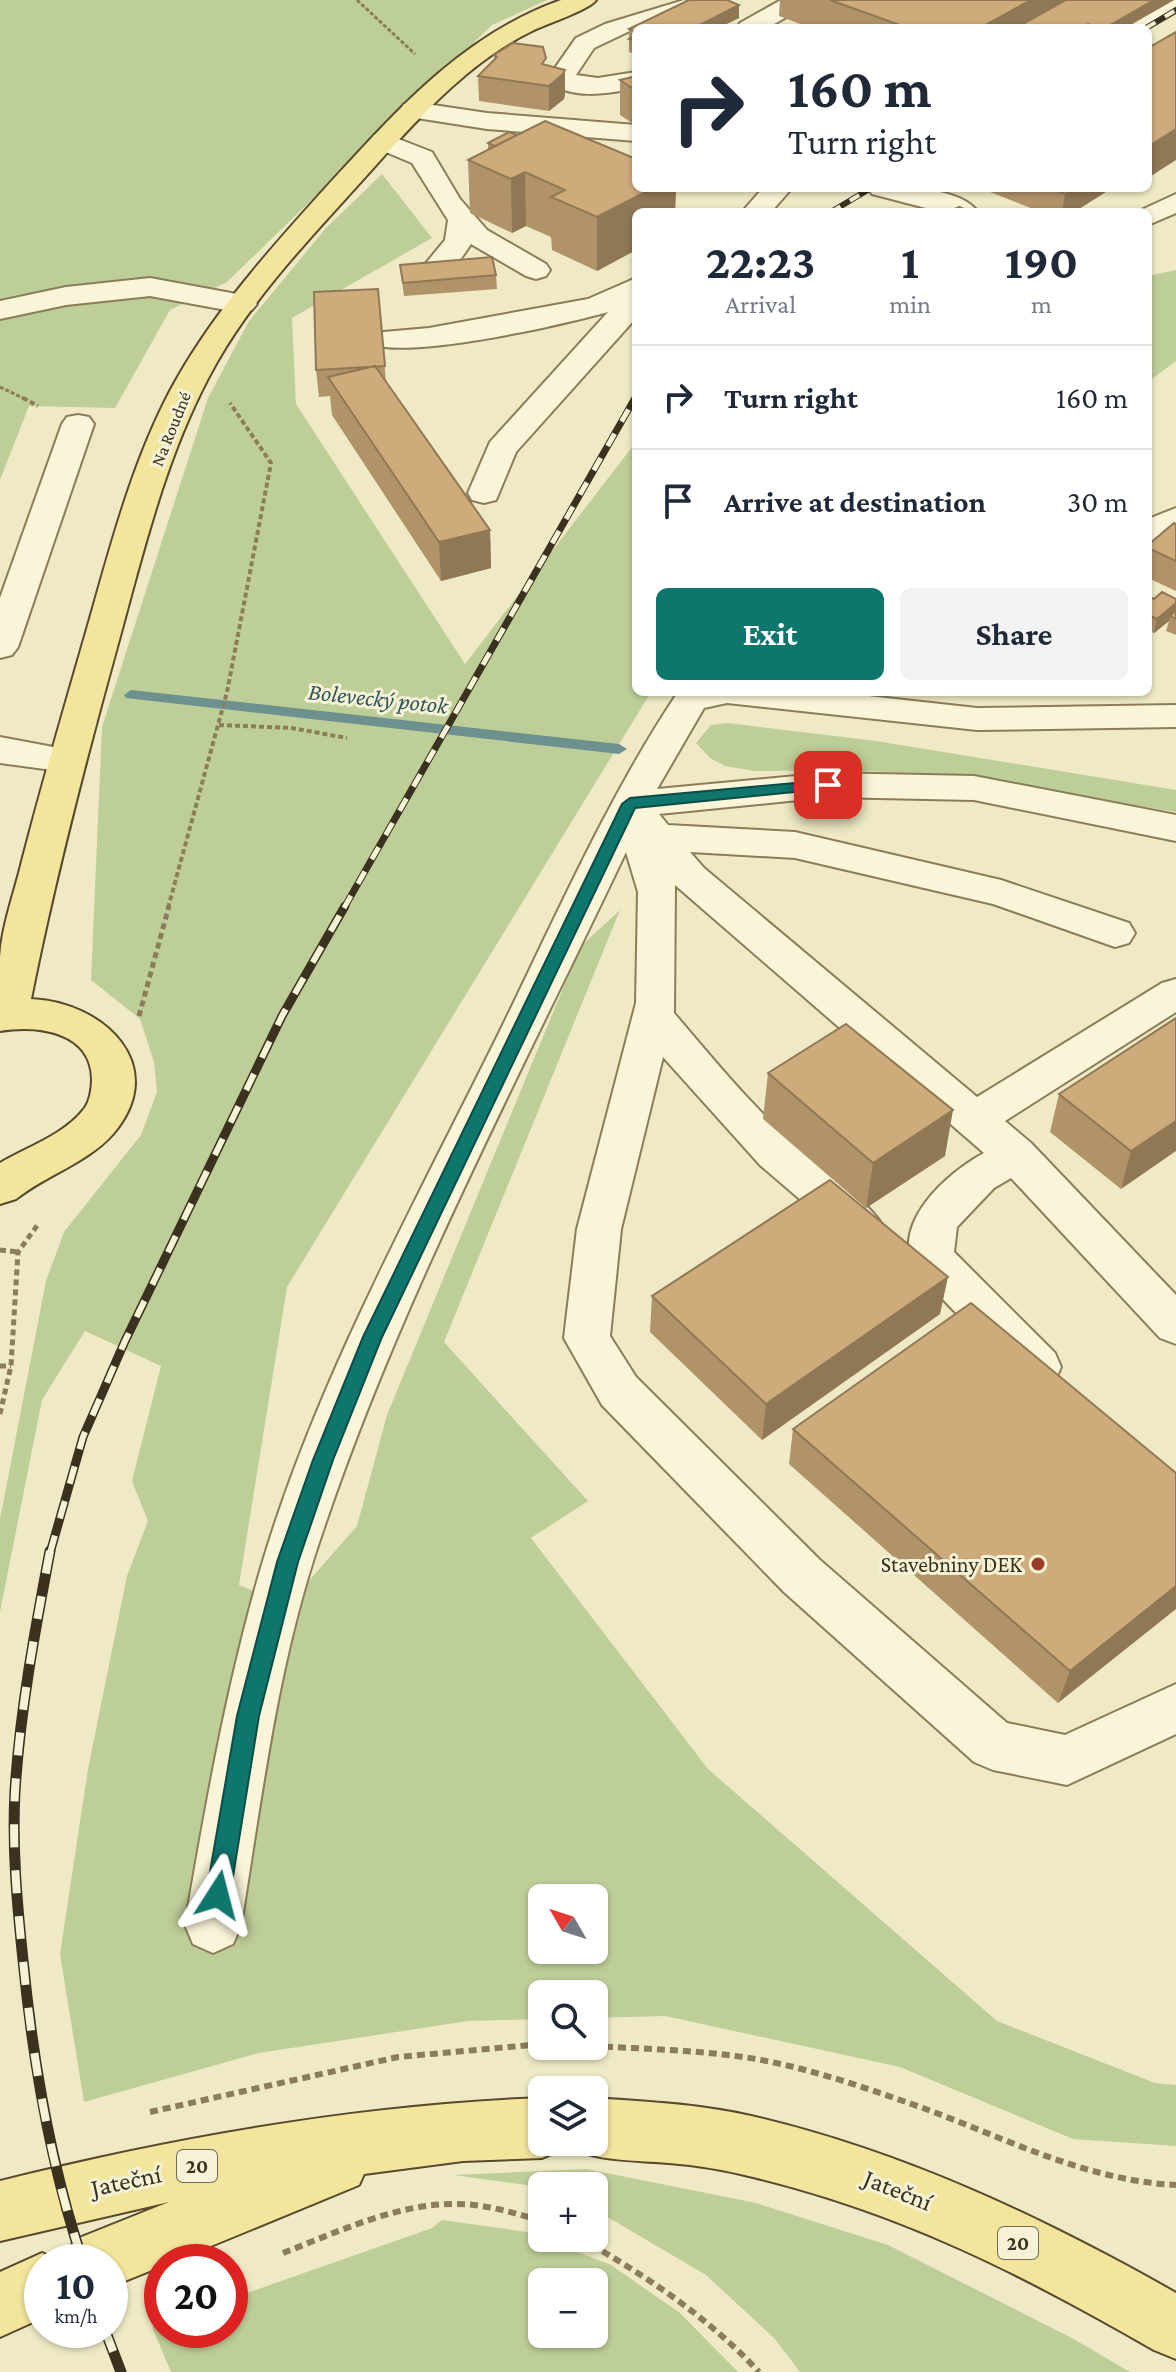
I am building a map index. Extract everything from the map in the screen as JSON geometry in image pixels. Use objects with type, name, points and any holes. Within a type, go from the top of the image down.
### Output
[{"type":"main road","name":"Na Roudné","points":[[0,1187],[19,1165],[79,1139],[95,1125],[113,1091],[110,1059],[89,1032],[52,1017],[4,1015],[67,760],[131,536],[170,426],[202,362],[242,304],[413,110],[442,81],[509,31],[584,0]]},
{"type":"main road","name":"Jateční","points":[[608,2128],[690,2137],[767,2151],[853,2172],[924,2199],[1087,2276],[1176,2328]]},
{"type":"main road","name":"Jateční","points":[[0,2211],[116,2182],[209,2164],[463,2131],[528,2129]]},
{"type":"main road","name":"Jateční","points":[[128,2249],[396,2141]]},
{"type":"main road","points":[[0,2306],[24,2293]]},
{"type":"street","points":[[756,24],[799,0]]},
{"type":"street","points":[[1137,24],[1176,2]]},
{"type":"street","points":[[632,81],[615,86],[574,85],[561,78],[585,43],[614,29],[683,7]]},
{"type":"street","points":[[568,128],[632,97]]},
{"type":"street","points":[[413,110],[568,128],[632,131]]},
{"type":"street","points":[[383,141],[422,158],[449,203],[477,236],[536,270]]},
{"type":"street","points":[[438,181],[463,187],[474,186]]},
{"type":"street","points":[[760,208],[774,192]]},
{"type":"street","points":[[895,192],[950,208]]},
{"type":"street","points":[[1152,215],[1176,202]]},
{"type":"street","points":[[436,268],[456,247],[464,230],[462,218]]},
{"type":"street","points":[[0,310],[66,296],[150,287],[242,304]]},
{"type":"street","points":[[383,339],[429,337],[550,316],[597,306],[632,289]]},
{"type":"street","points":[[484,493],[501,449],[613,323],[632,306]]},
{"type":"street","points":[[0,647],[78,424]]},
{"type":"street","points":[[1152,530],[1176,518]]},
{"type":"street","points":[[213,1925],[248,1716],[288,1562],[323,1460],[372,1337],[643,826],[695,696]]},
{"type":"street","points":[[797,696],[1176,716]]},
{"type":"street","points":[[0,749],[7,753],[67,760]]},
{"type":"street","points":[[643,826],[828,785],[974,788],[1176,828]]},
{"type":"street","points":[[643,826],[795,845],[1001,893],[1115,933]]},
{"type":"street","points":[[643,826],[658,892],[656,1003],[599,1229],[587,1338],[619,1391],[802,1576],[993,1745],[1067,1760],[1176,1708]]},
{"type":"street","points":[[643,826],[690,877],[1016,1155],[1176,1325]]},
{"type":"street","points":[[975,1119],[1176,993]]},
{"type":"street","points":[[653,1016],[716,1093],[818,1195],[877,1237],[931,1257],[1039,1368],[1076,1397]]},
{"type":"street","points":[[931,1257],[936,1221],[979,1176],[1016,1155]]},
{"type":"path","points":[[357,0],[442,81]]},
{"type":"path","points":[[202,362],[271,463],[221,714]]},
{"type":"path","points":[[0,392],[6,392]]},
{"type":"path","points":[[219,725],[292,728],[347,738]]},
{"type":"path","points":[[0,1250],[18,1252]]},
{"type":"path","points":[[0,1366],[11,1366]]},
{"type":"path","points":[[144,2114],[398,2057],[528,2045]]},
{"type":"path","points":[[608,2047],[657,2049],[779,2064],[923,2107],[1065,2167],[1112,2181],[1176,2185]]},
{"type":"path","points":[[272,2257],[386,2215],[446,2204],[503,2209],[528,2217]]},
{"type":"path","points":[[604,2252],[666,2289],[735,2343],[759,2372]]},
{"type":"green space","points":[[0,0],[547,0],[492,25],[227,282],[170,310],[115,408],[29,406],[0,480]]},
{"type":"green space","points":[[382,174],[432,238],[292,318],[296,404],[465,664],[632,447],[632,696],[649,696],[287,1287],[239,1585],[269,1598],[306,1584],[357,1526],[387,1415],[580,947],[620,910],[444,1342],[588,1501],[531,1538],[708,1769],[997,2021],[1155,2083],[1176,2085],[1176,2146],[1073,2139],[900,2067],[665,2016],[608,2018],[608,1980],[528,1980],[528,2019],[468,2021],[259,2053],[84,2102],[60,1954],[88,1769],[127,1576],[148,1521],[132,1481],[161,1366],[85,1331],[42,1400],[0,1612],[0,1519],[46,1281],[64,1232],[141,1135],[157,1092],[154,1062],[140,1019],[91,980],[102,727],[208,398],[249,321],[326,228]]},
{"type":"green space","points":[[1176,270],[1176,361],[1152,379],[1152,275]]},
{"type":"green space","points":[[728,723],[876,741],[1176,790],[1176,812],[939,775],[850,770],[754,771],[725,766],[710,758],[696,743],[711,725]]},
{"type":"green space","points":[[586,2169],[601,2172],[528,2172],[528,2185],[453,2175]]},
{"type":"green space","points":[[608,2173],[756,2203],[888,2245],[1072,2338],[1130,2372],[800,2372],[775,2339],[706,2275],[608,2217]]},
{"type":"green space","points":[[442,2220],[527,2232],[528,2252],[578,2252],[611,2265],[680,2313],[738,2372],[171,2372],[161,2348],[248,2348],[248,2293],[432,2228]]},
{"type":"building","points":[[689,0],[727,0],[739,5],[702,24],[639,24]]},
{"type":"building","points":[[830,0],[1031,0],[987,24],[897,24]]},
{"type":"building","points":[[1066,0],[1154,0],[1112,24],[1023,24]]},
{"type":"building","points":[[1176,32],[1176,129],[1152,144],[1152,46]]},
{"type":"building","points":[[513,43],[543,47],[546,58],[542,64],[565,70],[563,74],[549,86],[478,76],[497,57],[494,55]]},
{"type":"building","points":[[632,77],[632,88],[620,80]]},
{"type":"building","points":[[545,121],[632,157],[632,192],[645,192],[597,217],[551,197],[565,190],[525,172],[511,179],[468,160]]},
{"type":"building","points":[[509,132],[517,135],[495,146],[488,143]]},
{"type":"building","points":[[492,257],[496,275],[403,283],[400,265]]},
{"type":"building","points":[[378,289],[385,366],[316,370],[314,292]]},
{"type":"building","points":[[375,366],[490,530],[439,542],[328,377]]},
{"type":"building","points":[[1176,524],[1176,561],[1152,550],[1152,542]]},
{"type":"building","points":[[1162,592],[1176,599],[1176,603],[1157,619],[1152,617],[1154,599]]},
{"type":"building","points":[[1176,1018],[1176,1121],[1131,1151],[1059,1094]]},
{"type":"building","points":[[846,1024],[953,1110],[873,1163],[768,1073]]},
{"type":"building","points":[[830,1180],[948,1277],[766,1404],[652,1296]]},
{"type":"building","name":"Stavebniny DEK","points":[[971,1303],[1176,1473],[1176,1586],[1070,1671],[793,1429]]},
{"type":"waterway","name":"Bolevecký potok","points":[[131,695],[619,749]]},
{"type":"railway","points":[[1152,24],[1176,10]]},
{"type":"railway","points":[[838,208],[864,192]]},
{"type":"railway","points":[[344,908],[632,403]]},
{"type":"railway","points":[[50,1553],[83,1437],[125,1341],[282,1016],[345,906]]},
{"type":"railway","points":[[50,1551],[20,1731],[14,1812],[15,1854],[23,1960],[38,2075],[52,2150],[77,2244]]},
{"type":"railway","points":[[112,2348],[121,2372]]},
{"type":"place","name":"Stavebniny DEK","points":[[1038,1564]]},
{"type":"route","points":[[218,1895],[248,1716],[288,1562],[323,1460],[372,1337],[484,1112],[630,804],[828,785]]}]
